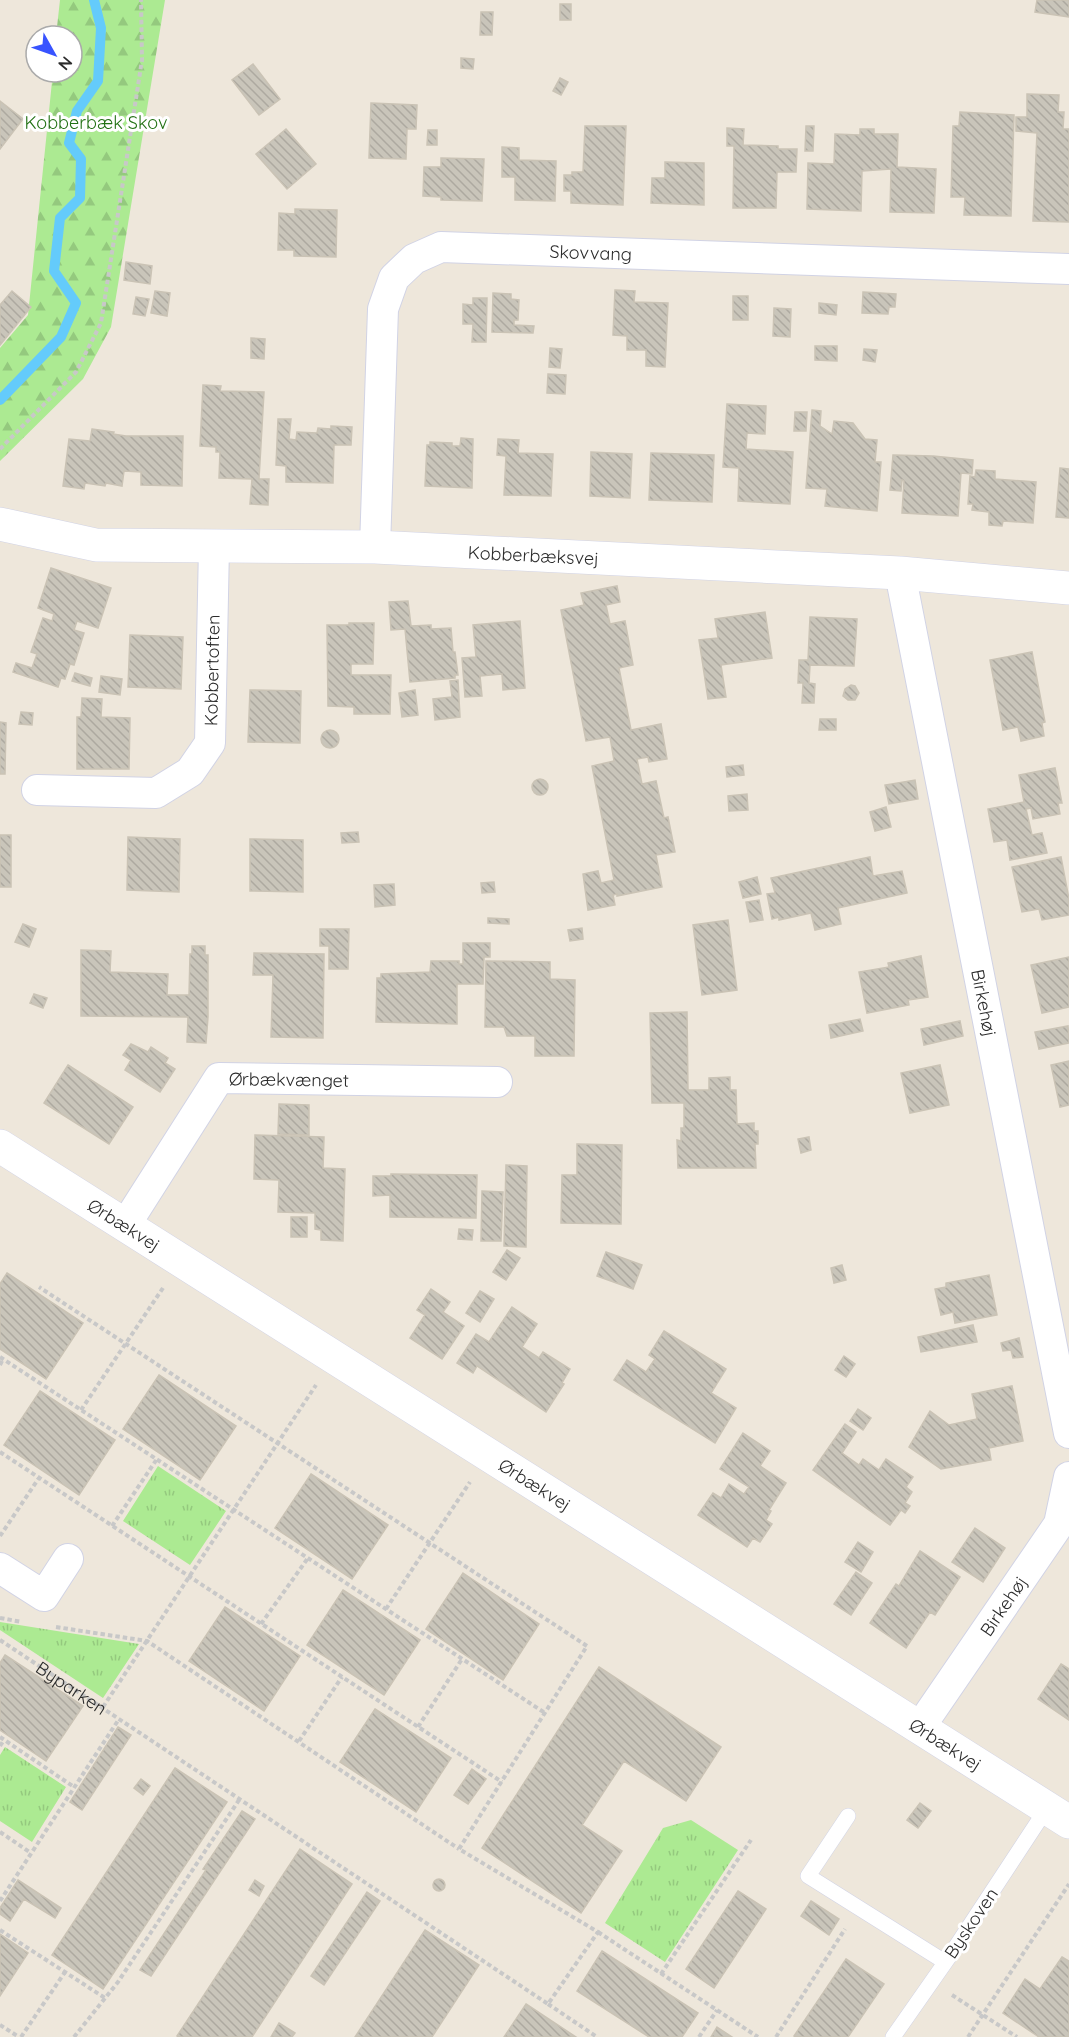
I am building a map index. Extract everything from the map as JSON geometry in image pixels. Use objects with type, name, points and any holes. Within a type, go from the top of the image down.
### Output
[{"type":"street","name":"Skovvang","points":[[375,547],[383,309],[394,278],[414,259],[441,247],[1069,269]]},
{"type":"street","name":"Kobberbæksvej","points":[[0,524],[96,545],[375,547],[900,573],[1069,588]]},
{"type":"street","name":"Kobbertoften","points":[[37,790],[156,793],[190,772],[210,743],[214,546]]},
{"type":"street","name":"Birkehøj","points":[[900,573],[1069,1433]]},
{"type":"street","name":"Ørbækvænget","points":[[126,1224],[219,1078],[496,1082]]},
{"type":"street","name":"Ørbækvej","points":[[0,1146],[1058,1815]]},
{"type":"street","name":"Birkehøj","points":[[920,1727],[1059,1524],[1069,1477]]},
{"type":"street","points":[[0,1568],[44,1596],[68,1559]]},
{"type":"lane","points":[[848,1815],[808,1876],[945,1962]]},
{"type":"lane","name":"Byskoven","points":[[893,2037],[945,1962],[1058,1815]]},
{"type":"path","points":[[0,448],[76,372],[101,323],[142,60],[141,0]]},
{"type":"path","points":[[81,1410],[182,1260]]},
{"type":"path","points":[[39,1287],[587,1646],[459,1849]]},
{"type":"path","points":[[103,1707],[335,1357]]},
{"type":"path","points":[[0,1365],[2,1358],[545,1713]]},
{"type":"path","points":[[0,1452],[502,1782]]},
{"type":"path","points":[[386,1609],[488,1453]]},
{"type":"path","points":[[112,1526],[157,1460]]},
{"type":"path","points":[[0,1536],[39,1478]]},
{"type":"path","points":[[261,1624],[308,1558]]},
{"type":"path","points":[[0,1618],[23,1622]]},
{"type":"path","points":[[45,1625],[147,1641],[459,1849],[598,1932],[758,2037]]},
{"type":"path","name":"Byparken","points":[[0,1640],[597,2037]]},
{"type":"path","points":[[418,1727],[462,1659]]},
{"type":"path","points":[[299,1742],[342,1677]]},
{"type":"path","points":[[0,1901],[119,1719]]},
{"type":"path","points":[[0,1746],[2,1738],[75,1787]]},
{"type":"path","points":[[74,2037],[124,1972],[239,1800]]},
{"type":"path","points":[[0,1833],[31,1853]]},
{"type":"path","points":[[661,1974],[751,1840]]},
{"type":"path","points":[[968,2037],[1069,1884]]},
{"type":"path","points":[[776,2037],[858,1908]]},
{"type":"path","points":[[0,1929],[105,1998]]},
{"type":"path","points":[[548,2004],[598,1932]]},
{"type":"path","points":[[0,2025],[20,2037],[65,1972]]},
{"type":"path","points":[[971,2007],[1017,2037]]},
{"type":"path","points":[[699,2037],[717,2010]]},
{"type":"green space","name":"Kobberbæk Skov","points":[[60,0],[165,0],[111,327],[83,379],[0,461],[0,348],[28,315],[52,84],[84,84],[84,24],[57,24]]},
{"type":"green space","points":[[158,1466],[226,1511],[190,1565],[123,1521]]},
{"type":"green space","points":[[0,1622],[139,1644],[103,1698],[0,1630]]},
{"type":"green space","points":[[5,1747],[66,1787],[32,1842],[0,1821],[0,1755]]},
{"type":"green space","points":[[691,1820],[738,1850],[665,1962],[605,1923],[663,1828]]},
{"type":"building","points":[[1037,0],[1069,0],[1069,17],[1035,12]]},
{"type":"building","points":[[560,4],[571,4],[571,20],[560,20]]},
{"type":"building","points":[[481,12],[493,12],[492,35],[480,35]]},
{"type":"building","points":[[461,58],[474,59],[473,69],[461,68]]},
{"type":"building","points":[[253,64],[280,99],[259,115],[232,80]]},
{"type":"building","points":[[560,78],[568,82],[561,95],[553,91]]},
{"type":"building","points":[[1027,94],[1059,95],[1058,112],[1064,112],[1063,129],[1069,129],[1069,222],[1033,221],[1037,133],[1016,131],[1016,117],[1027,117]]},
{"type":"building","points":[[0,101],[23,119],[0,149]]},
{"type":"building","points":[[371,103],[417,105],[416,129],[407,129],[406,159],[369,158]]},
{"type":"building","points":[[960,112],[1014,115],[1011,216],[964,215],[965,197],[951,197],[953,126],[959,126]]},
{"type":"building","points":[[585,126],[626,126],[623,205],[571,203],[571,191],[564,191],[564,175],[583,172]]},
{"type":"building","points":[[806,126],[814,126],[813,151],[805,151]]},
{"type":"building","points":[[727,128],[744,129],[743,145],[797,149],[796,172],[777,172],[776,208],[733,208],[734,146],[727,146]]},
{"type":"building","points":[[286,129],[316,164],[287,189],[256,154]]},
{"type":"building","points":[[860,129],[874,129],[874,134],[898,134],[897,167],[936,169],[934,213],[890,212],[891,169],[862,171],[861,211],[807,209],[808,163],[834,164],[835,134],[860,135]]},
{"type":"building","points":[[428,130],[437,130],[437,145],[427,145]]},
{"type":"building","points":[[502,147],[519,148],[519,160],[556,161],[555,201],[515,200],[515,177],[502,177]]},
{"type":"building","points":[[441,158],[484,159],[482,201],[441,200],[441,197],[423,196],[424,167],[441,167]]},
{"type":"building","points":[[665,162],[704,163],[704,205],[651,203],[652,178],[665,178]]},
{"type":"building","points":[[295,209],[337,210],[336,257],[294,256],[294,250],[278,250],[279,213],[295,214]]},
{"type":"building","points":[[126,262],[152,266],[150,284],[124,280]]},
{"type":"building","points":[[615,290],[635,291],[634,302],[668,303],[665,367],[646,366],[646,350],[627,350],[627,336],[613,335]]},
{"type":"building","points":[[12,291],[31,307],[0,345],[0,305]]},
{"type":"building","points":[[155,291],[170,293],[167,316],[151,313]]},
{"type":"building","points":[[863,292],[896,294],[895,307],[889,307],[888,314],[862,313]]},
{"type":"building","points":[[493,293],[511,294],[511,299],[519,300],[518,320],[514,320],[514,325],[534,326],[533,333],[492,332]]},
{"type":"building","points":[[733,296],[748,296],[748,320],[733,320]]},
{"type":"building","points":[[136,297],[149,299],[145,316],[133,314]]},
{"type":"building","points":[[473,298],[487,298],[486,342],[472,342],[473,324],[463,324],[463,304],[473,305]]},
{"type":"building","points":[[819,303],[837,305],[836,315],[819,313]]},
{"type":"building","points":[[774,308],[791,309],[790,337],[773,336]]},
{"type":"building","points":[[251,338],[265,339],[264,359],[251,358]]},
{"type":"building","points":[[815,346],[837,346],[837,361],[815,360]]},
{"type":"building","points":[[550,348],[562,349],[560,368],[549,367]]},
{"type":"building","points":[[864,349],[877,350],[875,362],[863,360]]},
{"type":"building","points":[[548,374],[566,375],[565,394],[547,393]]},
{"type":"building","points":[[203,385],[221,386],[220,391],[264,392],[259,479],[269,479],[268,505],[250,504],[252,479],[219,478],[220,452],[216,452],[216,447],[200,446]]},
{"type":"building","points":[[727,404],[766,406],[765,434],[747,433],[746,449],[793,452],[790,504],[738,501],[739,468],[723,467]]},
{"type":"building","points":[[812,410],[821,411],[820,426],[832,434],[834,421],[853,423],[865,439],[877,440],[875,462],[881,462],[877,511],[825,506],[827,489],[806,488]]},
{"type":"building","points":[[795,412],[807,412],[806,431],[794,431]]},
{"type":"building","points":[[278,419],[291,419],[289,439],[296,440],[297,432],[317,433],[318,428],[331,429],[331,426],[352,427],[351,445],[334,445],[333,483],[286,482],[286,466],[276,465]]},
{"type":"building","points":[[92,429],[126,436],[183,436],[182,486],[141,485],[141,472],[124,471],[122,486],[85,483],[84,489],[63,486],[69,439],[90,441]]},
{"type":"building","points":[[461,438],[473,439],[472,488],[425,486],[427,445],[430,445],[430,442],[452,443],[452,446],[460,446]]},
{"type":"building","points":[[498,439],[519,440],[518,453],[553,454],[551,496],[504,495],[506,456],[497,455]]},
{"type":"building","points":[[591,452],[632,454],[630,498],[590,496]]},
{"type":"building","points":[[651,453],[714,455],[712,502],[649,500]]},
{"type":"building","points":[[893,455],[973,460],[972,474],[961,473],[958,516],[902,513],[904,481],[902,480],[901,491],[890,490]]},
{"type":"building","points":[[1060,468],[1069,469],[1069,518],[1056,517]]},
{"type":"building","points":[[976,470],[995,471],[995,479],[1036,482],[1033,523],[1003,521],[1002,526],[989,525],[989,512],[972,510],[973,504],[968,504],[970,476],[975,477]]},
{"type":"building","points":[[51,568],[111,588],[98,628],[77,621],[74,630],[84,633],[74,665],[70,664],[65,679],[61,678],[58,687],[13,672],[16,663],[32,668],[37,654],[31,652],[43,618],[52,621],[54,614],[38,608]]},
{"type":"building","points":[[617,586],[620,602],[606,605],[610,624],[625,621],[633,665],[619,668],[631,730],[661,724],[667,759],[649,762],[648,757],[637,759],[642,784],[656,781],[664,818],[668,817],[675,852],[656,855],[662,887],[613,895],[615,905],[588,910],[583,874],[598,871],[601,883],[614,880],[592,766],[614,761],[610,737],[586,741],[561,610],[584,605],[581,593]]},
{"type":"building","points":[[408,601],[411,626],[431,625],[431,629],[451,628],[458,675],[455,675],[455,678],[410,682],[405,629],[391,630],[389,602]]},
{"type":"building","points":[[765,612],[772,658],[721,665],[726,697],[708,699],[699,640],[718,638],[715,619]]},
{"type":"building","points":[[810,617],[857,619],[854,666],[810,665],[809,683],[815,684],[814,703],[802,703],[803,683],[798,683],[799,660],[808,660]]},
{"type":"building","points":[[520,621],[525,688],[503,690],[502,674],[480,676],[482,696],[465,697],[462,658],[476,657],[473,625]]},
{"type":"building","points":[[349,623],[374,623],[373,664],[351,664],[351,675],[391,675],[390,714],[354,714],[354,707],[328,706],[327,625],[349,625]]},
{"type":"building","points":[[130,635],[183,637],[181,689],[128,687]]},
{"type":"building","points":[[1032,652],[1045,722],[1042,723],[1044,736],[1021,741],[1018,727],[1003,730],[990,660]]},
{"type":"building","points":[[75,673],[92,678],[90,686],[72,681]]},
{"type":"building","points":[[101,676],[122,679],[120,695],[99,692]]},
{"type":"building","points":[[458,680],[460,717],[435,720],[433,699],[452,697],[450,681]]},
{"type":"building","points":[[851,685],[855,686],[859,693],[855,700],[848,700],[843,696],[845,689]]},
{"type":"building","points":[[250,690],[301,691],[300,743],[248,742]]},
{"type":"building","points":[[415,690],[418,715],[402,717],[399,693]]},
{"type":"building","points":[[82,698],[102,699],[101,717],[130,718],[129,769],[77,769],[77,717],[81,717]]},
{"type":"building","points":[[21,712],[33,713],[32,725],[19,724]]},
{"type":"building","points":[[820,719],[836,719],[836,730],[819,730]]},
{"type":"building","points":[[0,722],[6,723],[5,774],[0,774]]},
{"type":"building","points":[[330,730],[336,733],[339,739],[336,745],[330,748],[324,745],[321,739],[324,733]]},
{"type":"building","points":[[743,765],[744,775],[727,777],[726,767]]},
{"type":"building","points":[[1055,768],[1062,803],[1058,803],[1060,814],[1033,819],[1031,808],[1026,809],[1032,835],[1042,833],[1047,853],[1010,860],[1007,840],[994,842],[988,809],[1024,802],[1019,775]]},
{"type":"building","points":[[540,779],[548,787],[540,795],[532,787]]},
{"type":"building","points":[[915,780],[918,799],[889,804],[885,785]]},
{"type":"building","points":[[747,794],[748,810],[729,811],[728,796]]},
{"type":"building","points":[[886,807],[891,827],[875,831],[870,812]]},
{"type":"building","points":[[358,832],[359,842],[342,843],[341,833]]},
{"type":"building","points":[[0,835],[11,835],[11,887],[0,887]]},
{"type":"building","points":[[128,837],[180,839],[179,892],[127,890]]},
{"type":"building","points":[[250,839],[303,840],[303,892],[250,891]]},
{"type":"building","points":[[870,857],[873,876],[902,871],[907,893],[838,908],[841,924],[815,930],[811,913],[779,920],[779,917],[772,919],[767,894],[775,893],[771,878]]},
{"type":"building","points":[[1061,857],[1069,899],[1069,915],[1042,920],[1039,909],[1022,912],[1012,867]]},
{"type":"building","points":[[757,877],[761,894],[743,898],[739,882]]},
{"type":"building","points":[[494,882],[495,892],[482,893],[481,883]]},
{"type":"building","points":[[394,884],[395,905],[375,907],[374,885]]},
{"type":"building","points":[[759,900],[763,920],[750,922],[746,902]]},
{"type":"building","points":[[488,918],[509,919],[509,924],[488,923]]},
{"type":"building","points":[[728,920],[737,990],[702,995],[693,925]]},
{"type":"building","points":[[23,924],[36,929],[29,947],[15,942]]},
{"type":"building","points":[[582,928],[583,939],[570,941],[568,930]]},
{"type":"building","points":[[320,929],[349,929],[348,969],[329,969],[329,946],[320,946]]},
{"type":"building","points":[[463,943],[490,943],[490,957],[484,957],[483,984],[457,984],[457,1024],[376,1022],[377,978],[381,978],[381,974],[430,972],[431,961],[459,961],[459,964],[463,964]]},
{"type":"building","points":[[192,946],[205,946],[205,955],[208,955],[206,1043],[187,1042],[188,1017],[81,1016],[81,950],[111,951],[110,972],[168,974],[167,995],[189,995]]},
{"type":"building","points":[[254,953],[324,954],[323,1038],[271,1037],[273,975],[253,975]]},
{"type":"building","points":[[921,956],[928,997],[908,1000],[909,1005],[867,1013],[859,972],[889,967],[888,963]]},
{"type":"building","points":[[1069,957],[1069,1007],[1042,1013],[1031,965]]},
{"type":"building","points":[[486,961],[550,962],[550,979],[575,980],[574,1056],[535,1056],[535,1036],[507,1036],[504,1027],[485,1027]]},
{"type":"building","points":[[34,994],[47,998],[43,1008],[30,1003]]},
{"type":"building","points":[[687,1012],[688,1090],[709,1090],[709,1078],[730,1077],[730,1090],[736,1090],[737,1124],[754,1123],[754,1131],[758,1131],[758,1144],[755,1144],[756,1168],[678,1168],[677,1140],[681,1141],[681,1128],[684,1128],[684,1103],[652,1103],[650,1013]]},
{"type":"building","points":[[860,1019],[863,1031],[831,1038],[829,1025]]},
{"type":"building","points":[[960,1021],[963,1036],[924,1045],[921,1029]]},
{"type":"building","points":[[1068,1026],[1069,1043],[1039,1049],[1035,1032]]},
{"type":"building","points":[[131,1044],[148,1052],[151,1047],[168,1058],[165,1063],[175,1069],[160,1092],[125,1070],[131,1060],[123,1055]]},
{"type":"building","points":[[1069,1061],[1069,1105],[1060,1107],[1051,1065]]},
{"type":"building","points":[[68,1065],[133,1107],[109,1144],[44,1103]]},
{"type":"building","points":[[940,1065],[949,1105],[910,1113],[901,1073]]},
{"type":"building","points":[[279,1104],[309,1105],[309,1135],[278,1134]]},
{"type":"building","points":[[255,1135],[324,1137],[323,1168],[345,1169],[343,1241],[321,1240],[321,1230],[315,1229],[315,1213],[278,1212],[279,1180],[254,1179]]},
{"type":"building","points":[[809,1137],[811,1150],[801,1153],[798,1139]]},
{"type":"building","points":[[577,1144],[622,1145],[621,1224],[561,1223],[562,1175],[577,1175]]},
{"type":"building","points":[[506,1165],[527,1166],[526,1247],[504,1246]]},
{"type":"building","points":[[391,1174],[477,1175],[476,1218],[390,1217],[390,1195],[373,1196],[373,1176],[391,1176]]},
{"type":"building","points":[[482,1191],[503,1192],[501,1241],[481,1241]]},
{"type":"building","points":[[291,1217],[307,1217],[307,1237],[291,1237]]},
{"type":"building","points":[[459,1229],[473,1230],[472,1240],[458,1239]]},
{"type":"building","points":[[507,1250],[520,1258],[506,1280],[493,1272]]},
{"type":"building","points":[[606,1252],[642,1265],[633,1289],[597,1276]]},
{"type":"building","points":[[842,1265],[846,1280],[834,1283],[831,1268]]},
{"type":"building","points":[[7,1273],[83,1323],[46,1379],[0,1349],[0,1284]]},
{"type":"building","points":[[989,1275],[997,1315],[955,1323],[953,1312],[941,1315],[935,1289],[946,1287],[946,1283]]},
{"type":"building","points":[[431,1289],[450,1302],[443,1312],[464,1326],[442,1359],[410,1338],[425,1315],[417,1310]]},
{"type":"building","points":[[480,1291],[494,1299],[480,1322],[466,1313]]},
{"type":"building","points":[[512,1307],[537,1324],[522,1347],[539,1358],[543,1352],[570,1369],[562,1383],[564,1384],[546,1412],[477,1366],[473,1373],[457,1363],[476,1334],[489,1342]]},
{"type":"building","points":[[973,1325],[977,1342],[921,1352],[918,1337]]},
{"type":"building","points":[[664,1331],[726,1369],[711,1393],[736,1408],[715,1443],[614,1380],[627,1360],[646,1372],[655,1359],[649,1355]]},
{"type":"building","points":[[1019,1338],[1023,1357],[1013,1358],[1011,1350],[1003,1351],[1001,1343]]},
{"type":"building","points":[[844,1356],[855,1364],[846,1377],[835,1370]]},
{"type":"building","points":[[159,1375],[236,1426],[200,1480],[123,1429]]},
{"type":"building","points":[[1012,1386],[1023,1441],[989,1448],[991,1460],[941,1469],[909,1447],[930,1411],[949,1425],[977,1419],[972,1394]]},
{"type":"building","points":[[40,1391],[115,1440],[79,1495],[4,1445]]},
{"type":"building","points":[[858,1409],[871,1418],[863,1430],[850,1421]]},
{"type":"building","points":[[845,1424],[856,1432],[842,1453],[859,1465],[863,1459],[879,1470],[886,1459],[913,1477],[906,1487],[912,1492],[905,1503],[910,1506],[905,1513],[901,1510],[890,1525],[813,1470]]},
{"type":"building","points":[[743,1433],[770,1451],[760,1466],[786,1483],[769,1510],[771,1511],[766,1520],[772,1524],[760,1542],[753,1538],[747,1547],[698,1515],[713,1493],[721,1498],[729,1484],[744,1494],[749,1487],[720,1469]]},
{"type":"building","points":[[311,1474],[388,1525],[352,1579],[275,1528]]},
{"type":"building","points":[[975,1528],[1005,1548],[983,1582],[952,1562]]},
{"type":"building","points":[[858,1542],[873,1552],[861,1572],[845,1562]]},
{"type":"building","points":[[920,1551],[960,1577],[935,1615],[930,1612],[906,1648],[870,1623],[896,1584],[899,1586]]},
{"type":"building","points":[[856,1572],[872,1583],[851,1615],[834,1604]]},
{"type":"building","points":[[463,1573],[539,1624],[503,1680],[426,1629]]},
{"type":"building","points":[[343,1590],[420,1640],[384,1695],[307,1645]]},
{"type":"building","points":[[225,1607],[300,1656],[264,1711],[189,1661]]},
{"type":"building","points":[[5,1655],[83,1706],[46,1761],[0,1730],[0,1663]]},
{"type":"building","points":[[1061,1664],[1069,1669],[1069,1720],[1038,1699]]},
{"type":"building","points":[[599,1667],[721,1747],[686,1801],[624,1761],[582,1825],[622,1851],[581,1913],[482,1848]]},
{"type":"building","points":[[375,1709],[451,1758],[416,1812],[340,1762]]},
{"type":"building","points":[[118,1727],[131,1735],[82,1810],[70,1802]]},
{"type":"building","points":[[175,1768],[227,1802],[103,1989],[52,1955]]},
{"type":"building","points":[[472,1769],[486,1779],[468,1804],[454,1795]]},
{"type":"building","points":[[141,1779],[150,1786],[143,1795],[134,1788]]},
{"type":"building","points":[[920,1803],[931,1811],[918,1828],[907,1820]]},
{"type":"building","points":[[242,1811],[255,1819],[151,1976],[140,1970],[206,1870],[203,1869]]},
{"type":"building","points":[[300,1849],[352,1884],[252,2037],[178,2037],[177,2036]]},
{"type":"building","points":[[441,1879],[445,1885],[441,1891],[437,1891],[433,1883]]},
{"type":"building","points":[[18,1880],[61,1908],[55,1918],[24,1899],[10,1921],[0,1914],[0,1908]]},
{"type":"building","points":[[255,1880],[264,1886],[259,1896],[249,1890]]},
{"type":"building","points":[[738,1891],[766,1909],[714,1988],[686,1969]]},
{"type":"building","points":[[367,1892],[380,1901],[324,1985],[311,1976]]},
{"type":"building","points":[[811,1901],[839,1919],[829,1935],[801,1916]]},
{"type":"building","points":[[425,1930],[479,1965],[432,2037],[355,2037]]},
{"type":"building","points":[[0,1934],[28,1953],[0,1996]]},
{"type":"building","points":[[602,1951],[698,2013],[682,2037],[649,2037],[577,1991]]},
{"type":"building","points":[[1062,1957],[1069,1961],[1069,2037],[1039,2037],[1003,2013],[1025,1979],[1040,1989]]},
{"type":"building","points":[[846,1959],[884,1984],[848,2037],[794,2036]]},
{"type":"building","points":[[526,2004],[576,2037],[504,2037]]},
{"type":"building","points":[[279,2023],[295,2033],[292,2037],[271,2037]]},
{"type":"building","points":[[717,2027],[732,2037],[711,2037]]},
{"type":"waterway","points":[[0,400],[61,337],[76,303],[54,271],[60,218],[80,198],[81,159],[69,143],[77,111],[98,81],[101,28],[94,0]]}]
